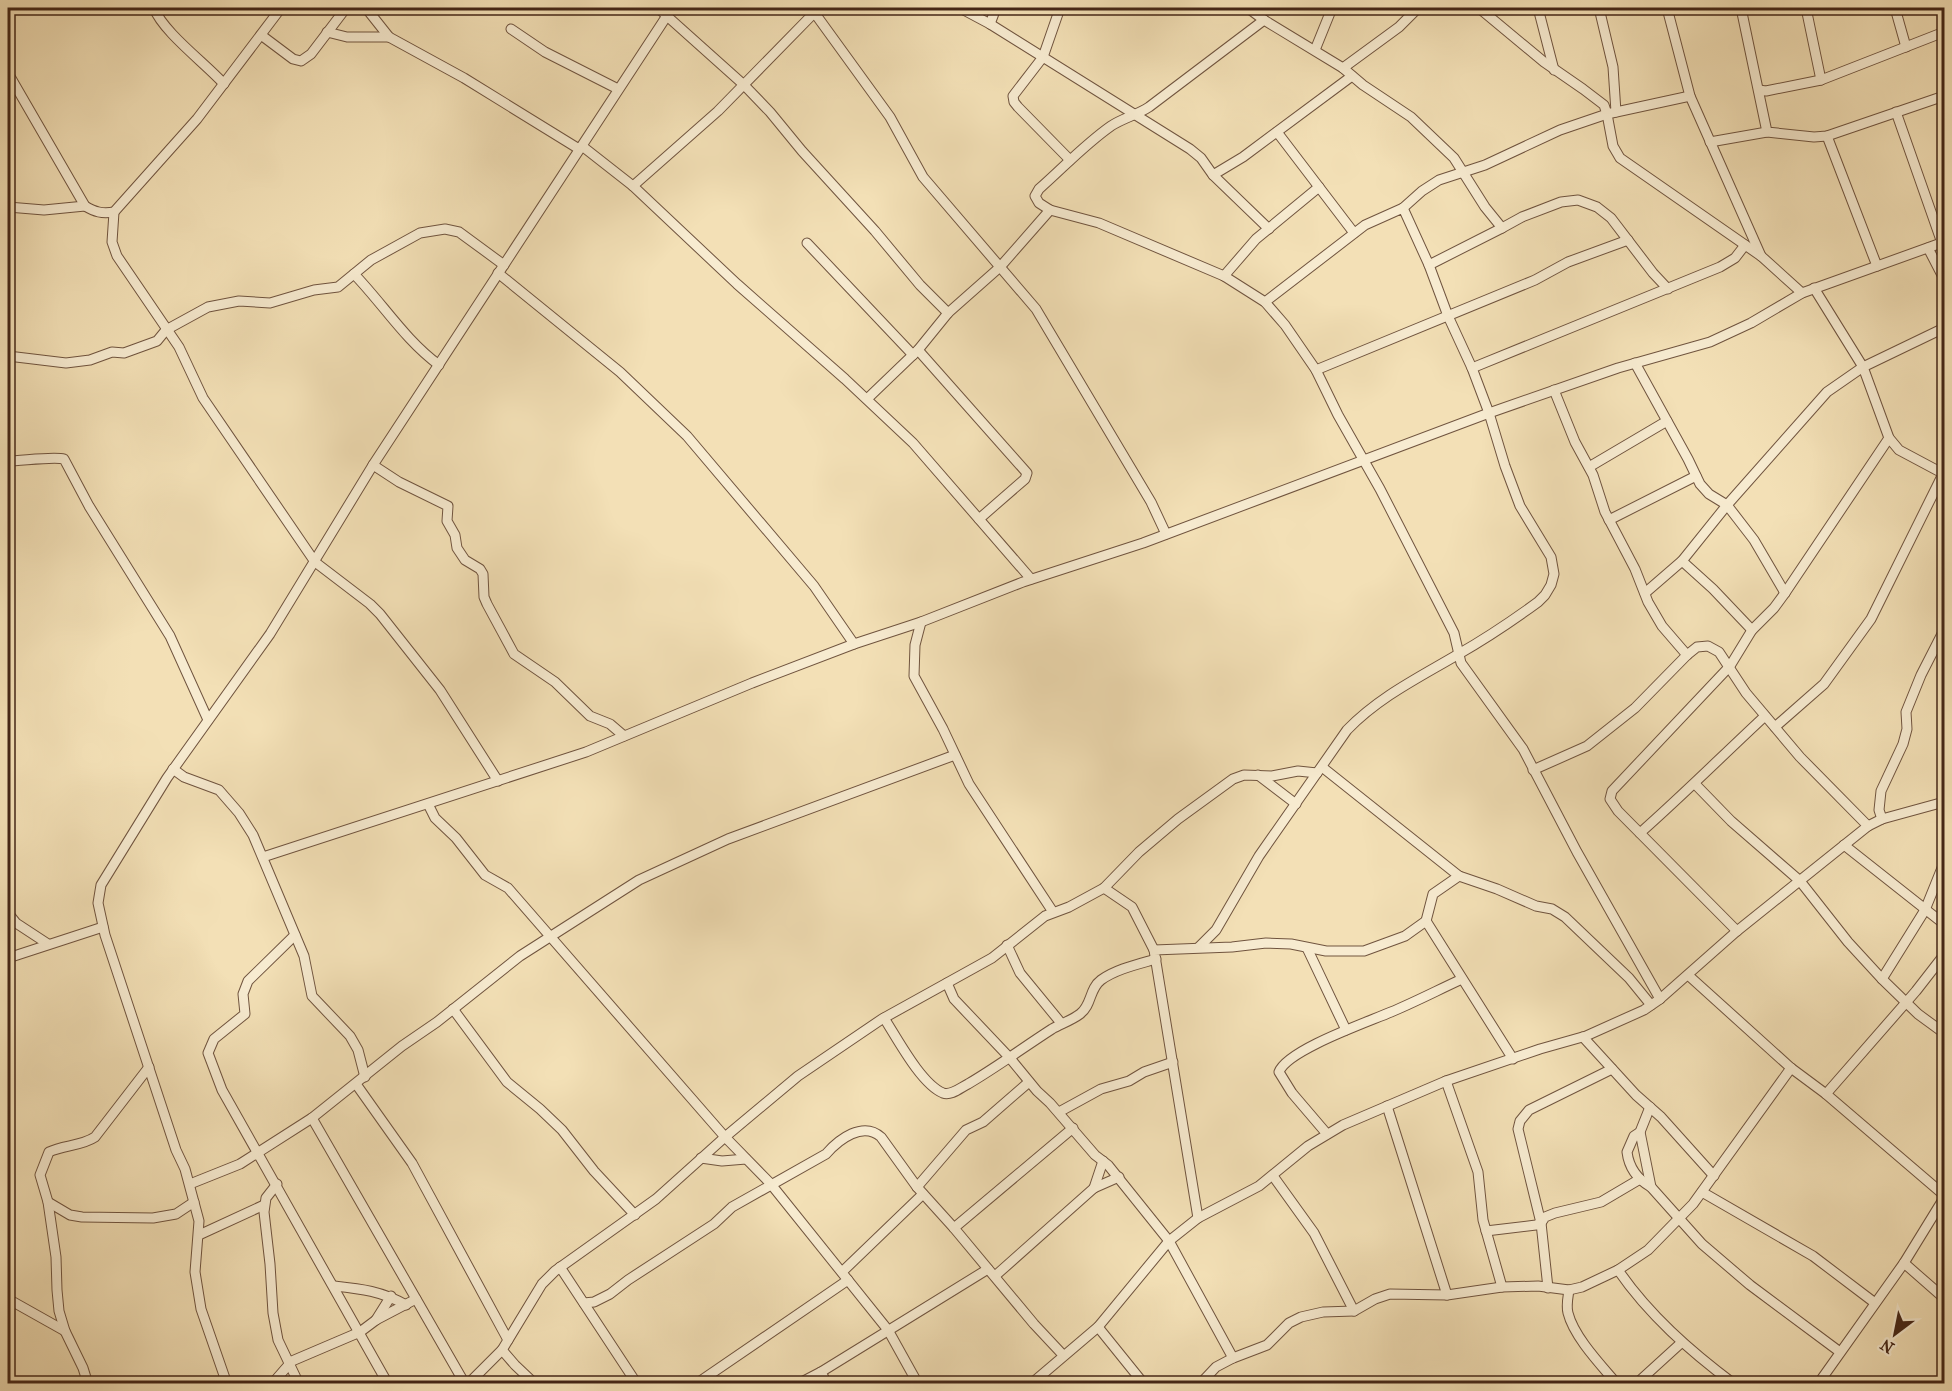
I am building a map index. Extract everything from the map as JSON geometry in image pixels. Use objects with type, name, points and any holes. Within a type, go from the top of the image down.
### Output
[{"type":"street","points":[[154,8],[159,18],[170,30],[224,84]]},
{"type":"street","points":[[281,8],[224,84],[114,212],[112,242],[117,256],[179,347],[203,398],[315,562],[380,614],[440,690],[498,781]]},
{"type":"street","points":[[261,35],[293,59],[301,61],[311,54],[346,8]]},
{"type":"street","points":[[366,8],[389,37],[464,78],[580,148],[633,186],[737,284],[914,443],[1031,579]]},
{"type":"street","points":[[658,8],[669,11],[770,112],[920,285],[948,313]]},
{"type":"street","points":[[960,8],[990,24],[1190,149],[1201,158],[1213,175],[1269,229]]},
{"type":"street","points":[[990,24],[996,8]]},
{"type":"street","points":[[1060,8],[1043,57],[1013,96],[1014,102],[1070,160]]},
{"type":"street","points":[[1248,8],[1343,68],[1412,117],[1454,158],[1502,228]]},
{"type":"street","points":[[1315,50],[1332,8]]},
{"type":"street","points":[[1343,68],[1399,27],[1418,8]]},
{"type":"street","points":[[1479,8],[1554,70],[1595,98],[1612,113]]},
{"type":"street","points":[[1538,8],[1554,70]]},
{"type":"street","points":[[1599,8],[1613,67],[1613,146],[1620,158],[1761,256],[1802,293]]},
{"type":"street","points":[[1667,8],[1690,96],[1761,256]]},
{"type":"street","points":[[1741,8],[1767,132]]},
{"type":"street","points":[[1806,8],[1821,80]]},
{"type":"street","points":[[1895,8],[1906,47]]},
{"type":"street","points":[[633,186],[718,111],[813,10],[890,117],[923,177],[1036,309],[1151,502],[1166,534]]},
{"type":"street","points":[[227,1383],[201,1309],[195,1272],[199,1221],[190,1184],[176,1150],[103,927],[98,903],[101,885],[173,769],[270,634],[373,465],[669,11]]},
{"type":"street","points":[[1264,20],[1136,116],[1114,124],[1091,140],[1035,196],[1039,203],[1050,210],[1099,223],[1224,276],[1265,302],[1285,325],[1316,370],[1364,460],[1454,633],[1461,663],[1523,749],[1660,999]]},
{"type":"street","points":[[511,29],[545,52],[618,89]]},
{"type":"street","points":[[327,32],[347,37],[389,37]]},
{"type":"street","points":[[1759,90],[1766,91],[1821,80],[1944,32]]},
{"type":"street","points":[[8,74],[85,206],[104,214],[114,212]]},
{"type":"street","points":[[1213,175],[1277,132],[1352,76]]},
{"type":"street","points":[[1265,302],[1354,233],[1381,217],[1403,208],[1422,191],[1440,180],[1533,144],[1560,130],[1612,113],[1690,96]]},
{"type":"street","points":[[1710,142],[1767,132],[1814,137],[1827,136],[1944,96]]},
{"type":"street","points":[[263,857],[586,752],[752,683],[854,644],[921,622],[1031,579],[1166,534],[1554,390],[1726,336],[1802,293],[1943,243],[1896,112]]},
{"type":"street","points":[[1277,132],[1354,233]]},
{"type":"street","points":[[1827,136],[1877,266]]},
{"type":"street","points":[[1224,276],[1256,239],[1318,187]]},
{"type":"street","points":[[1429,265],[1522,217],[1561,202],[1578,200],[1597,207],[1611,218],[1668,289]]},
{"type":"street","points":[[8,207],[44,210],[85,206]]},
{"type":"street","points":[[1199,947],[1216,930],[1259,856],[1347,730],[1365,712],[1415,679],[1459,655],[1538,602],[1551,585],[1554,573],[1551,556],[1520,506],[1472,368],[1403,208]]},
{"type":"street","points":[[867,399],[915,352],[948,313],[1000,267],[1050,210]]},
{"type":"street","points":[[8,356],[66,363],[90,360],[112,352],[123,353],[157,341],[166,330],[208,307],[238,301],[270,303],[314,290],[338,287],[387,250],[420,233],[445,229],[459,232],[620,372],[687,436],[814,586],[854,644]]},
{"type":"street","points":[[1316,370],[1535,280],[1568,262],[1628,240]]},
{"type":"street","points":[[807,243],[915,352],[1027,473],[1025,479],[979,519]]},
{"type":"street","points":[[1472,368],[1730,262],[1745,245]]},
{"type":"street","points":[[1928,248],[1944,279]]},
{"type":"street","points":[[354,274],[421,352],[439,365]]},
{"type":"street","points":[[1775,728],[1818,691],[1871,619],[1944,474],[1899,450],[1889,438],[1863,367],[1814,288]]},
{"type":"street","points":[[1645,593],[1682,561],[1727,505],[1827,392],[1863,367],[1944,328]]},
{"type":"street","points":[[1635,363],[1700,484],[1709,494],[1727,505],[1754,540],[1785,593]]},
{"type":"street","points":[[1554,390],[1609,520],[1645,593],[1662,626],[1687,655]]},
{"type":"street","points":[[1588,467],[1667,421]]},
{"type":"street","points":[[1737,932],[1618,811],[1610,799],[1612,791],[1730,666],[1752,630],[1785,593],[1889,438]]},
{"type":"street","points":[[8,461],[57,457],[64,459],[88,506],[170,636],[208,720]]},
{"type":"street","points":[[373,465],[399,482],[448,506],[447,521],[455,535],[457,548],[465,560],[480,569],[483,574],[487,604],[514,654],[555,682],[590,716],[610,724],[624,736]]},
{"type":"street","points":[[1609,520],[1696,476]]},
{"type":"street","points":[[1682,561],[1713,589],[1736,616],[1752,630]]},
{"type":"street","points":[[921,622],[915,645],[914,676],[969,784],[1053,912]]},
{"type":"street","points":[[1882,819],[1879,810],[1881,791],[1903,744],[1907,729],[1906,712],[1944,630]]},
{"type":"street","points":[[1533,770],[1587,746],[1635,708],[1687,655],[1697,647],[1708,646],[1719,652],[1746,693],[1800,757],[1868,826]]},
{"type":"street","points":[[1640,833],[1695,784],[1765,716]]},
{"type":"street","points":[[190,1184],[240,1164],[312,1118],[520,956],[639,880],[728,839],[955,755]]},
{"type":"street","points":[[173,769],[184,777],[219,790],[226,796],[253,835],[304,956],[312,996],[350,1036],[361,1059],[365,1077]]},
{"type":"street","points":[[312,1118],[466,1383],[502,1350],[542,1284],[560,1267],[656,1199],[798,1076],[884,1018],[992,958],[1045,916],[1069,907],[1104,888],[1139,852],[1178,819],[1233,779],[1244,775],[1272,776],[1320,770],[1459,876],[1536,906],[1552,909],[1565,917],[1629,978],[1651,1005]]},
{"type":"street","points":[[1258,775],[1296,804]]},
{"type":"street","points":[[1695,784],[1731,821],[1800,881],[1848,942],[1882,979],[1905,1002],[1944,1033]]},
{"type":"street","points":[[1031,1383],[1098,1327],[1169,1241],[1198,1218],[1259,1186],[1308,1146],[1343,1125],[1446,1081],[1583,1037],[1620,1022],[1660,999],[1737,932],[1868,826],[1882,819],[1944,802]]},
{"type":"street","points":[[428,804],[435,818],[456,838],[486,875],[508,888],[725,1137],[772,1185],[888,1330],[918,1383]]},
{"type":"street","points":[[1844,845],[1944,924]]},
{"type":"street","points":[[1882,979],[1925,910],[1944,863]]},
{"type":"street","points":[[884,1018],[913,1063],[932,1086],[943,1093],[953,1092],[1083,1011],[1090,994],[1100,981],[1155,954],[1199,947],[1232,947],[1266,943],[1291,944],[1344,952],[1364,951],[1405,936],[1426,921],[1433,894],[1459,876]]},
{"type":"street","points":[[1104,888],[1132,907],[1155,954],[1198,1218]]},
{"type":"street","points":[[8,913],[16,923],[48,944]]},
{"type":"street","points":[[1426,921],[1513,1059]]},
{"type":"street","points":[[8,958],[103,927]]},
{"type":"street","points":[[295,935],[248,981],[243,994],[245,1014],[214,1039],[208,1049],[208,1056],[222,1090],[388,1383]]},
{"type":"street","points":[[1007,945],[1020,973],[1061,1023]]},
{"type":"street","points":[[1307,948],[1346,1030]]},
{"type":"street","points":[[1826,1094],[1928,977],[1944,955]]},
{"type":"street","points":[[1688,975],[1791,1068],[1826,1094],[1944,1197],[1904,1263],[1818,1383]]},
{"type":"street","points":[[1327,1134],[1292,1093],[1279,1072],[1285,1062],[1346,1030],[1390,1013],[1462,979]]},
{"type":"street","points":[[947,983],[954,999],[1119,1177],[1169,1241],[1233,1358]]},
{"type":"street","points":[[453,1009],[507,1082],[540,1108],[562,1130],[594,1172],[635,1215]]},
{"type":"street","points":[[1583,1037],[1714,1176]]},
{"type":"street","points":[[361,1059],[380,1064]]},
{"type":"street","points":[[1059,1112],[1101,1089],[1129,1082],[1144,1072],[1173,1062]]},
{"type":"street","points":[[88,1383],[65,1331],[59,1311],[56,1257],[48,1202],[40,1176],[49,1152],[95,1137],[149,1067]]},
{"type":"street","points":[[1200,1383],[1216,1367],[1268,1345],[1293,1319],[1323,1312],[1354,1311],[1375,1299],[1390,1294],[1447,1295],[1502,1287],[1538,1286],[1569,1290],[1582,1287],[1618,1270],[1648,1250],[1679,1219],[1714,1176],[1791,1068]]},
{"type":"street","points":[[1548,1288],[1541,1223],[1518,1129],[1520,1121],[1529,1110],[1612,1070]]},
{"type":"street","points":[[1446,1081],[1478,1172],[1486,1231],[1502,1287]]},
{"type":"street","points":[[696,1383],[844,1276],[920,1191],[966,1130],[983,1122],[1029,1082]]},
{"type":"street","points":[[356,1084],[412,1163],[508,1340]]},
{"type":"street","points":[[1387,1106],[1447,1295]]},
{"type":"street","points":[[1650,1107],[1640,1132],[1651,1187]]},
{"type":"street","points":[[954,1228],[1073,1128]]},
{"type":"street","points":[[584,1303],[594,1302],[610,1294],[714,1224],[732,1207],[826,1154],[837,1142],[868,1129],[881,1137],[920,1191],[1063,1355]]},
{"type":"street","points":[[1640,1132],[1634,1136],[1627,1152],[1633,1171],[1640,1179],[1651,1187],[1702,1244],[1750,1285],[1840,1352]]},
{"type":"street","points":[[702,1158],[722,1161],[746,1159]]},
{"type":"street","points":[[1094,1188],[1103,1161]]},
{"type":"street","points":[[1273,1176],[1314,1233],[1354,1311]]},
{"type":"street","points":[[798,1383],[821,1372],[888,1330],[991,1272],[1094,1188],[1119,1177]]},
{"type":"street","points":[[1486,1231],[1536,1225],[1541,1223],[1545,1217],[1555,1213],[1601,1202],[1640,1179]]},
{"type":"street","points":[[277,1184],[266,1198],[264,1205],[273,1313],[278,1340],[299,1383]]},
{"type":"street","points":[[1702,1192],[1813,1256],[1875,1303]]},
{"type":"street","points":[[48,1202],[69,1215],[82,1217],[153,1218],[176,1214],[194,1202]]},
{"type":"street","points":[[199,1235],[264,1205]]},
{"type":"street","points":[[1904,1263],[1944,1298]]},
{"type":"street","points":[[560,1267],[638,1383]]},
{"type":"street","points":[[1618,1270],[1634,1293],[1681,1342],[1734,1383]]},
{"type":"street","points":[[334,1286],[364,1288],[381,1292],[388,1300],[406,1305]]},
{"type":"street","points":[[1569,1290],[1567,1311],[1570,1321],[1585,1344],[1617,1383]]},
{"type":"street","points":[[8,1299],[65,1331]]},
{"type":"street","points":[[272,1383],[289,1364],[360,1332],[376,1320],[416,1299]]},
{"type":"street","points":[[376,1320],[388,1300]]},
{"type":"street","points":[[1098,1327],[1144,1383]]},
{"type":"street","points":[[1636,1383],[1681,1342]]},
{"type":"street","points":[[502,1350],[535,1383]]},
{"type":"street","points":[[821,1372],[827,1383]]}]
